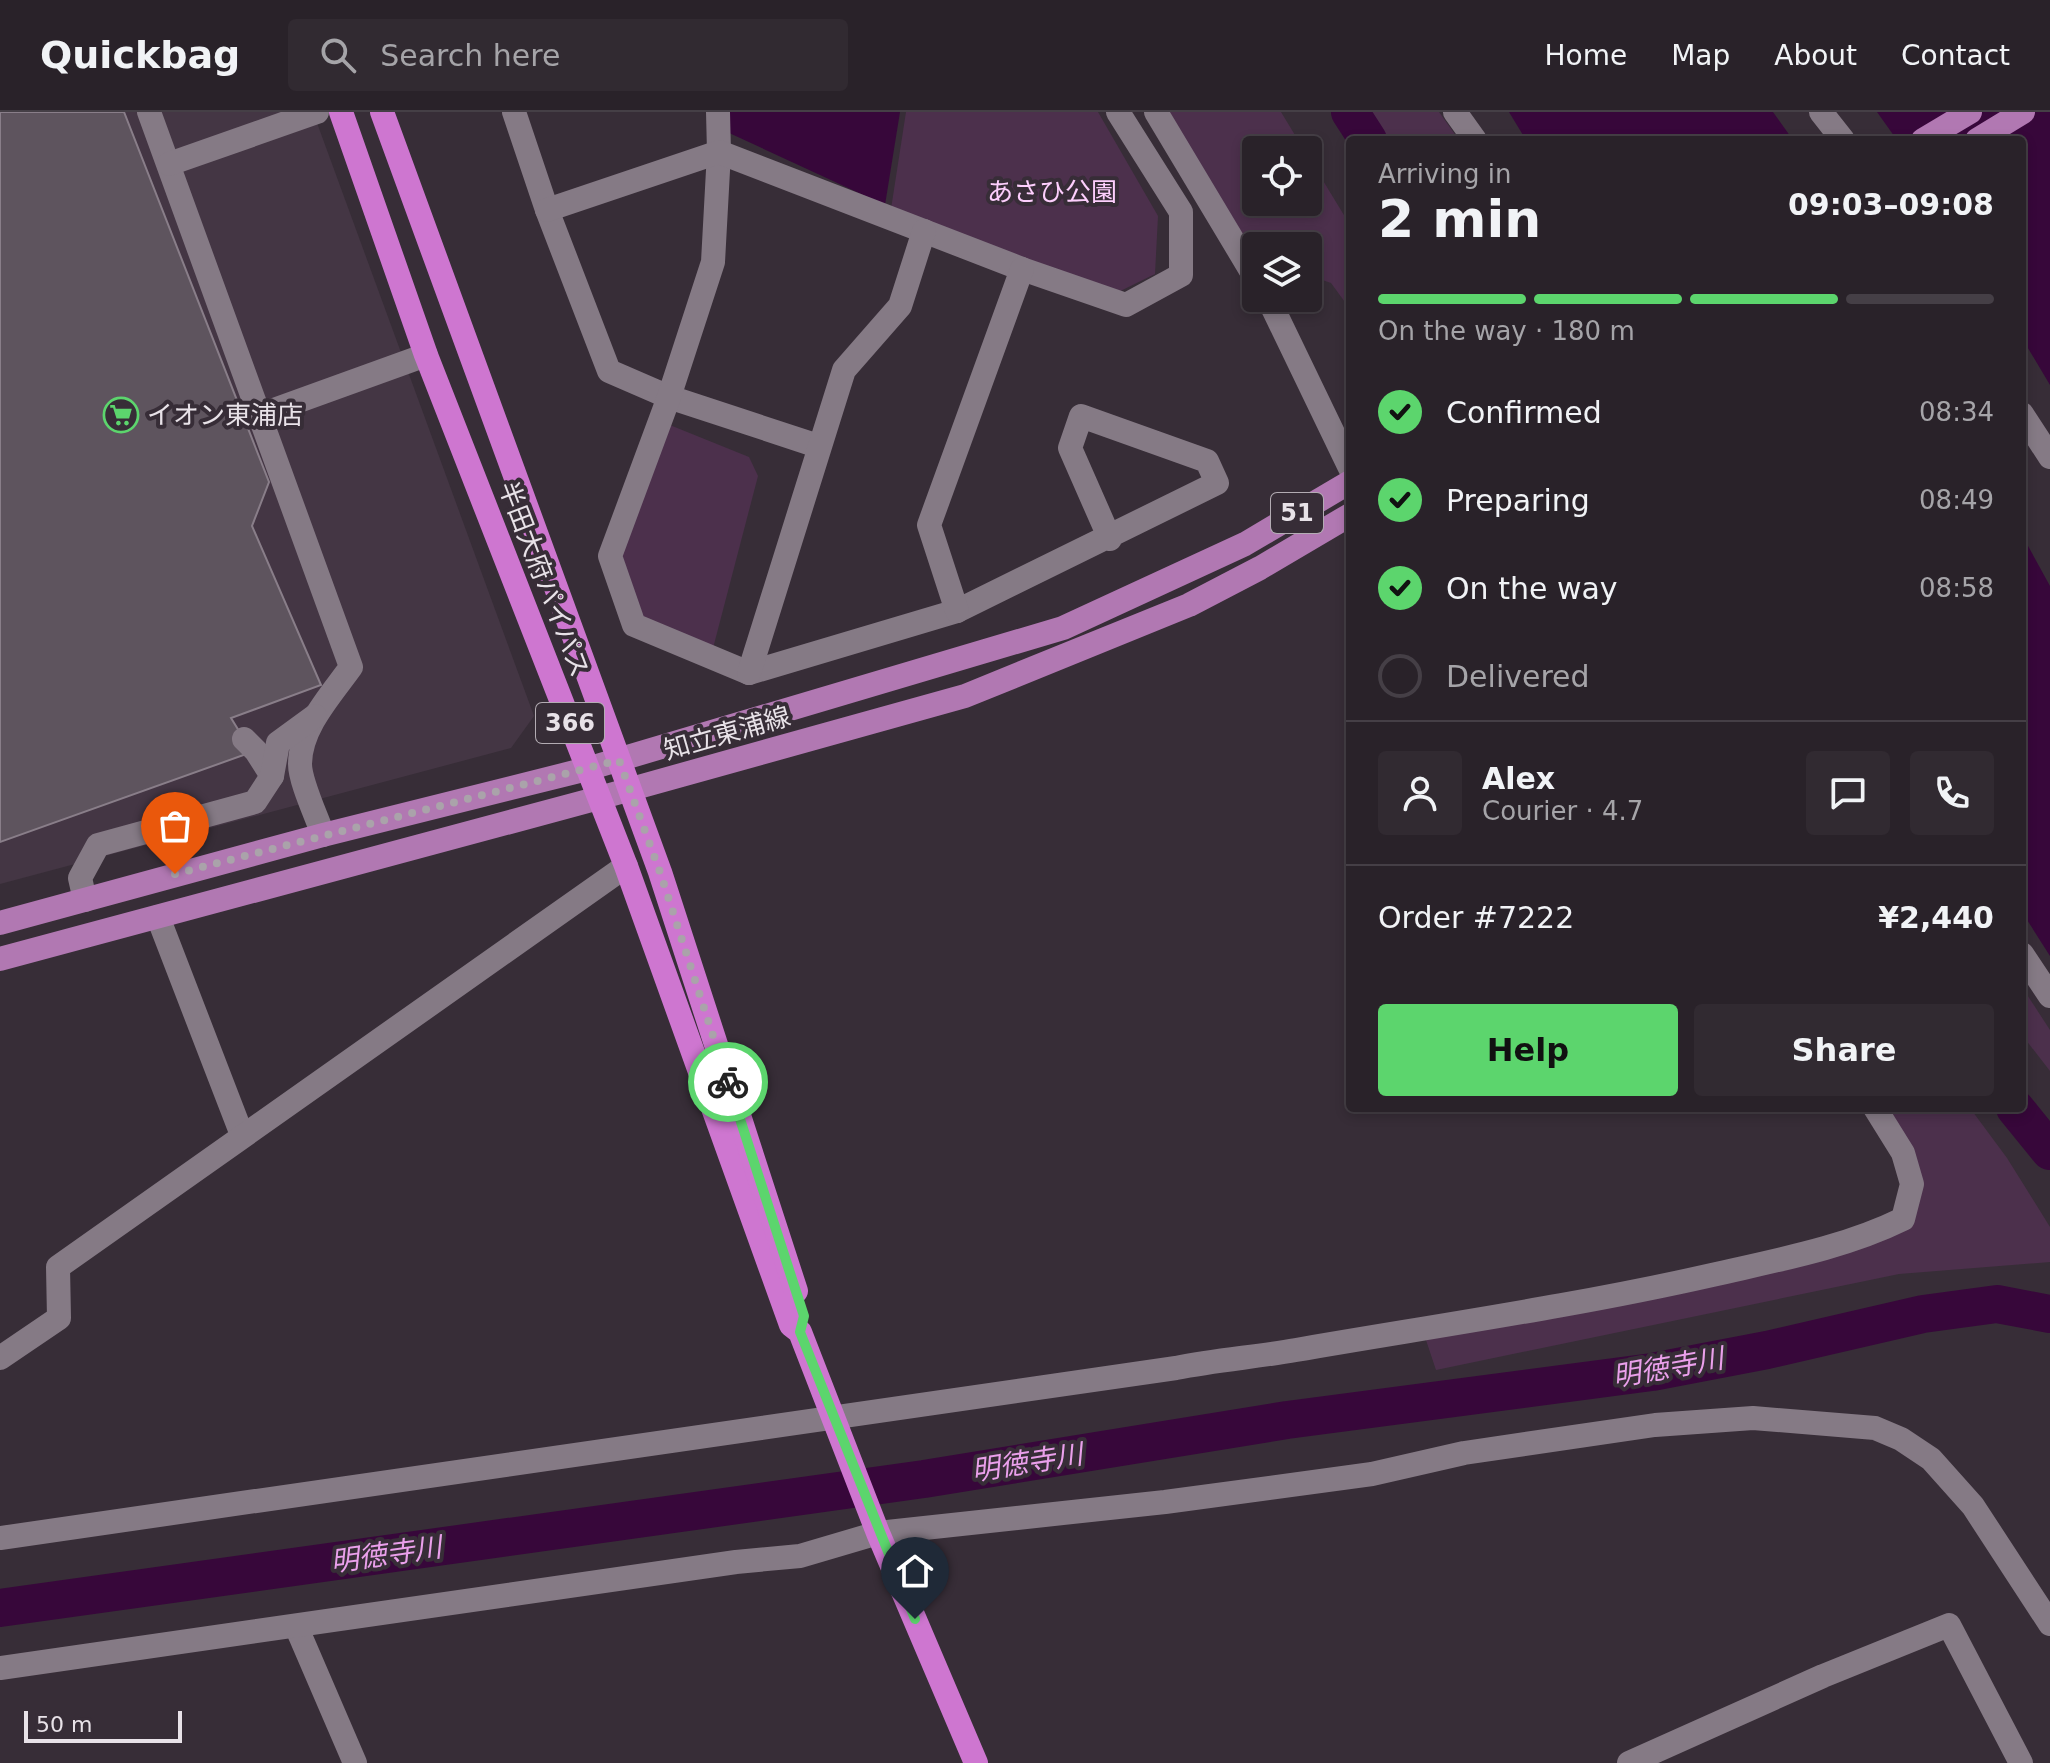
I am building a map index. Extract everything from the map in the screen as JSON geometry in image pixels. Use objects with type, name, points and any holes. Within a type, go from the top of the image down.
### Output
[{"type":"highway","name":"半田大府パイパス","points":[[341,112],[426,355],[626,866],[791,1325],[800,1332],[874,1523],[976,1763]]},
{"type":"highway","name":"半田大府パイパス","points":[[382,112],[660,872],[804,1316],[800,1332]]},
{"type":"main road","points":[[1930,136],[1970,112]]},
{"type":"main road","points":[[1984,136],[2023,112]]},
{"type":"main road","name":"知立東浦線","points":[[0,923],[323,835],[587,769],[913,675],[1063,628],[1245,544],[1346,484]]},
{"type":"main road","name":"知立東浦線","points":[[0,959],[630,790],[965,696],[1189,605],[1346,517]]},
{"type":"street","points":[[149,112],[351,667],[318,713],[305,739],[300,766],[323,835]]},
{"type":"street","points":[[169,164],[317,112]]},
{"type":"street","points":[[514,112],[547,210],[609,371],[669,397],[818,446]]},
{"type":"street","points":[[718,112],[713,262],[669,397],[610,556],[634,625],[749,673],[957,611],[1110,539],[1217,483],[1207,461],[1081,416],[1070,448],[1110,539]]},
{"type":"street","points":[[547,210],[719,152],[1022,269],[1126,305],[1181,275],[1181,212],[1118,112]]},
{"type":"street","points":[[1156,112],[1242,256]]},
{"type":"street","points":[[1455,112],[1472,136]]},
{"type":"street","points":[[1821,112],[1840,136]]},
{"type":"street","points":[[749,673],[844,370],[900,306],[924,231]]},
{"type":"street","points":[[957,611],[929,525],[1022,269]]},
{"type":"street","points":[[1275,312],[1346,460]]},
{"type":"street","points":[[260,415],[426,355]]},
{"type":"street","points":[[2026,420],[2050,457]]},
{"type":"street","points":[[85,900],[80,878],[98,845],[255,802],[272,776],[278,743],[318,713]]},
{"type":"street","points":[[244,739],[272,776]]},
{"type":"street","points":[[0,1358],[59,1318],[58,1267],[626,866]]},
{"type":"street","points":[[158,917],[242,1135]]},
{"type":"street","points":[[2026,960],[2050,996]]},
{"type":"street","points":[[0,1538],[1292,1351],[1662,1286],[1805,1253],[1876,1233],[1903,1219],[1912,1184],[1903,1153],[1877,1112]]},
{"type":"street","points":[[0,1668],[736,1562],[800,1556],[874,1523],[1165,1502],[1358,1476],[1464,1453],[1655,1425],[1753,1418],[1858,1425],[1901,1439],[1931,1459],[1973,1506],[2050,1624]]},
{"type":"street","points":[[1629,1763],[1823,1676],[1949,1625],[2021,1763]]},
{"type":"street","points":[[296,1626],[355,1763]]},
{"type":"shaded area","name":"イオン東浦店","points":[[0,112],[313,112],[534,716],[511,748],[0,884]]},
{"type":"shaded area","points":[[726,112],[900,112],[885,205],[727,132]]},
{"type":"shaded area","points":[[1509,112],[1773,112],[1790,136],[1524,136]]},
{"type":"shaded area","points":[[1877,112],[2050,112],[2050,385],[2026,345],[2026,136],[1894,136]]},
{"type":"shaded area","points":[[2026,542],[2050,586],[2050,956],[2026,918]]},
{"type":"green space","name":"あさひ公園","points":[[906,112],[1098,112],[1158,216],[1155,274],[1102,300],[891,209]]},
{"type":"green space","points":[[1148,112],[1281,112],[1296,136],[1242,136],[1242,216],[1322,216],[1322,179],[1346,218],[1346,304],[1331,283],[1322,280],[1322,232],[1242,232],[1242,248]]},
{"type":"green space","points":[[1371,112],[1439,112],[1456,136],[1386,136]]},
{"type":"green space","points":[[650,417],[749,457],[758,476],[712,652],[634,625],[610,556]]},
{"type":"green space","points":[[2026,993],[2050,1030],[2050,1071],[2026,1040]]},
{"type":"green space","points":[[1880,1112],[1973,1112],[2007,1158],[2050,1227],[2050,1262],[1899,1274],[1436,1370],[1426,1340],[1903,1219],[1912,1184]]},
{"type":"building","name":"イオン東浦店","points":[[0,112],[124,112],[269,482],[252,526],[321,685],[231,718],[252,752],[0,842]]},
{"type":"waterway","points":[[1350,112],[1365,136]]},
{"type":"waterway","points":[[2018,1112],[2050,1151]]},
{"type":"waterway","name":"明徳寺川","points":[[0,1608],[924,1479],[1287,1420],[1652,1372],[1767,1350],[1923,1314],[1997,1304],[2050,1314]]},
{"type":"way so far","points":[[175,874],[619,760],[660,872],[728,1082]]},
{"type":"place","name":"イオン東浦店","points":[[121,415]]},
{"type":"route","points":[[728,1082],[804,1316],[800,1332],[915,1619]]}]
